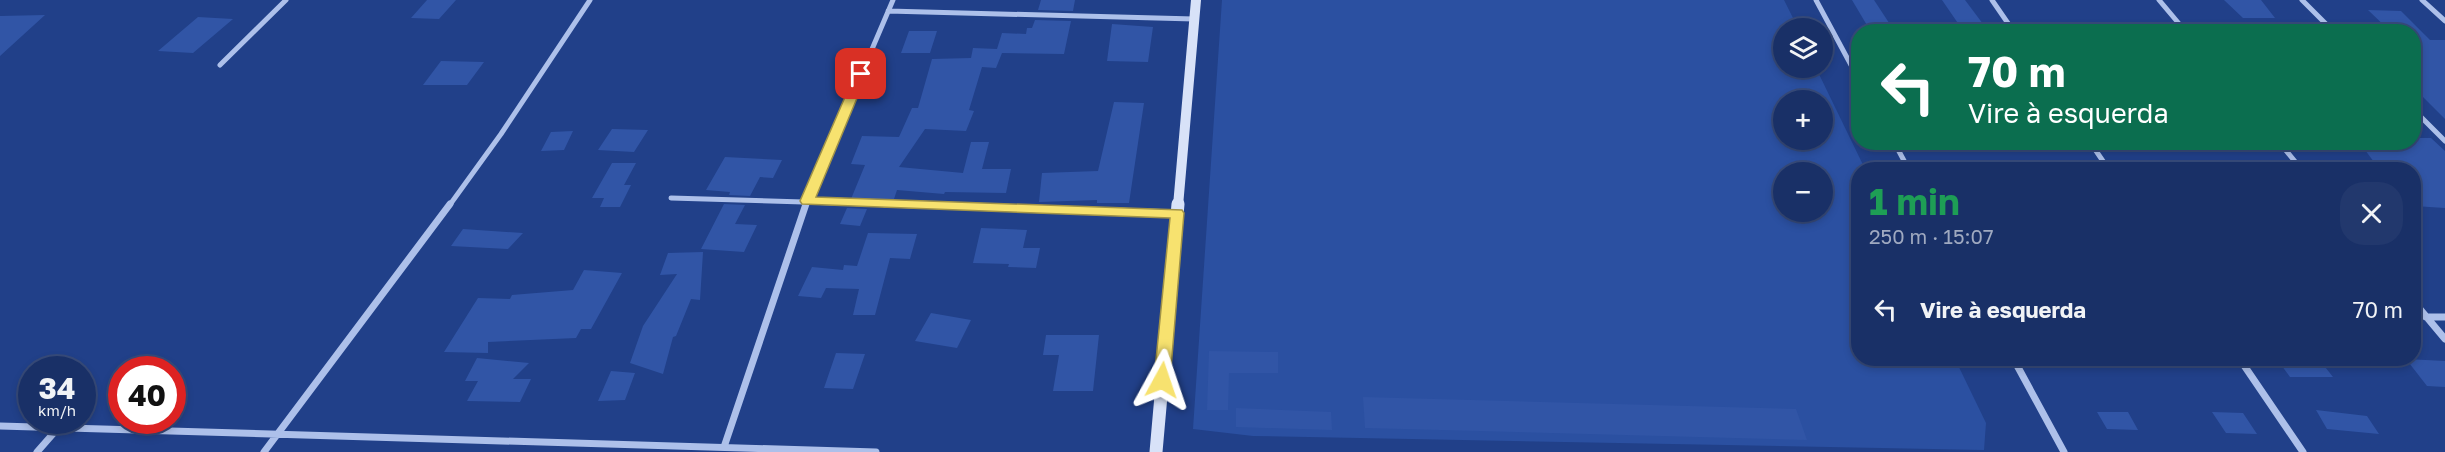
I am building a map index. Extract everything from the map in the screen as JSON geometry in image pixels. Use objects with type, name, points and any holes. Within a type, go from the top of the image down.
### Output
[{"type":"street","points":[[220,65],[286,0]]},
{"type":"street","points":[[264,452],[401,272],[494,143],[590,0]]},
{"type":"street","points":[[724,447],[807,201],[893,0]]},
{"type":"street","points":[[1156,452],[1196,0]]},
{"type":"street","points":[[1816,0],[1851,65]]},
{"type":"street","points":[[1992,0],[2008,24]]},
{"type":"street","points":[[2159,0],[2179,24]]},
{"type":"street","points":[[2302,0],[2326,24]]},
{"type":"street","points":[[2422,0],[2445,21]]},
{"type":"street","points":[[888,11],[1194,19]]},
{"type":"street","points":[[2421,117],[2445,141]]},
{"type":"street","points":[[2286,150],[2295,162]]},
{"type":"street","points":[[671,198],[1177,213]]},
{"type":"street","points":[[2421,311],[2445,339]]},
{"type":"street","points":[[2426,317],[2445,317]]},
{"type":"street","points":[[2017,366],[2064,452]]},
{"type":"street","points":[[2244,366],[2303,452]]},
{"type":"street","points":[[0,426],[18,426]]},
{"type":"street","points":[[96,428],[876,452]]},
{"type":"street","points":[[37,452],[53,434]]},
{"type":"shaded area","points":[[1222,0],[1784,0],[1793,18],[1773,18],[1773,78],[1821,78],[1827,90],[1773,90],[1773,150],[1833,150],[1833,103],[1851,140],[1851,150],[1856,150],[1862,162],[1851,162],[1851,366],[1958,366],[1986,423],[1984,450],[1253,436],[1193,429]]},
{"type":"building","points":[[427,0],[456,0],[439,19],[411,18]]},
{"type":"building","points":[[1041,0],[1075,0],[1073,11],[1038,10]]},
{"type":"building","points":[[1852,0],[1874,0],[1890,24],[1866,24]]},
{"type":"building","points":[[1942,0],[1965,0],[1983,24],[1958,24]]},
{"type":"building","points":[[2224,0],[2261,0],[2275,18],[2243,18]]},
{"type":"building","points":[[2368,10],[2401,11],[2414,24],[2383,24]]},
{"type":"building","points":[[45,15],[0,56],[0,16]]},
{"type":"building","points":[[198,17],[233,19],[193,53],[158,51]]},
{"type":"building","points":[[1035,20],[1071,21],[1064,54],[1002,53],[996,68],[982,67],[969,110],[974,111],[966,131],[925,129],[899,167],[963,173],[971,142],[989,142],[982,169],[1011,169],[1006,193],[945,192],[944,194],[897,190],[894,199],[851,199],[865,165],[851,164],[862,136],[899,137],[912,108],[918,108],[932,59],[971,58],[973,48],[997,49],[1002,33],[1026,34],[1027,28],[1032,28]]},
{"type":"building","points":[[1112,24],[1153,27],[1148,62],[1107,61]]},
{"type":"building","points":[[909,31],[937,31],[930,53],[901,53]]},
{"type":"building","points":[[2421,31],[2430,40],[2445,40],[2445,119],[2421,95]]},
{"type":"building","points":[[441,61],[484,62],[467,85],[423,85]]},
{"type":"building","points":[[1114,102],[1144,103],[1129,203],[1097,203],[1097,200],[1039,202],[1042,173],[1098,171]]},
{"type":"building","points":[[612,129],[648,130],[634,152],[598,150]]},
{"type":"building","points":[[573,131],[564,150],[541,151],[551,132]]},
{"type":"building","points":[[2421,138],[2431,138],[2445,151],[2445,208],[2421,206],[2421,162],[2374,162],[2365,150],[2421,150]]},
{"type":"building","points":[[725,157],[782,160],[773,178],[760,177],[750,196],[729,195],[730,192],[706,190]]},
{"type":"building","points":[[612,163],[636,163],[624,185],[631,185],[620,207],[600,207],[604,198],[592,198]]},
{"type":"building","points":[[724,204],[745,205],[735,224],[757,225],[744,252],[701,249]]},
{"type":"building","points":[[847,208],[867,209],[860,226],[840,224]]},
{"type":"building","points":[[981,228],[1027,230],[1023,248],[1040,248],[1036,268],[1008,267],[1009,264],[973,263]]},
{"type":"building","points":[[463,229],[523,233],[508,249],[451,246]]},
{"type":"building","points":[[868,233],[917,234],[910,259],[890,258],[875,315],[853,315],[859,289],[826,288],[821,298],[798,296],[812,267],[843,270],[844,265],[857,266]]},
{"type":"building","points":[[703,252],[700,300],[691,299],[676,336],[673,337],[663,374],[630,363],[643,326],[677,274],[660,275],[668,253]]},
{"type":"building","points":[[584,270],[622,273],[591,329],[581,329],[576,338],[488,342],[488,353],[444,352],[478,298],[510,299],[512,295],[573,290]]},
{"type":"building","points":[[931,313],[971,320],[957,348],[915,341]]},
{"type":"building","points":[[1046,335],[1099,335],[1093,391],[1053,391],[1059,355],[1043,355]]},
{"type":"building","points":[[1209,351],[1278,352],[1278,373],[1229,373],[1228,410],[1207,410]]},
{"type":"building","points":[[836,353],[865,354],[853,389],[824,388]]},
{"type":"building","points":[[477,358],[529,363],[513,379],[531,379],[520,402],[467,401],[478,381],[465,381]]},
{"type":"building","points":[[2421,360],[2445,361],[2445,387],[2427,386],[2411,366],[2421,366]]},
{"type":"building","points":[[2282,366],[2324,366],[2333,377],[2290,377]]},
{"type":"building","points":[[611,371],[635,373],[625,400],[598,401]]},
{"type":"building","points":[[1363,397],[1796,409],[1807,440],[1365,428]]},
{"type":"building","points":[[1236,408],[1331,412],[1332,430],[1236,427]]},
{"type":"building","points":[[2316,410],[2367,416],[2379,434],[2327,429]]},
{"type":"building","points":[[2097,412],[2128,412],[2138,430],[2107,429]]},
{"type":"building","points":[[2212,412],[2243,413],[2257,434],[2226,433]]},
{"type":"route","points":[[861,74],[807,201],[1177,213],[1162,380]]}]
